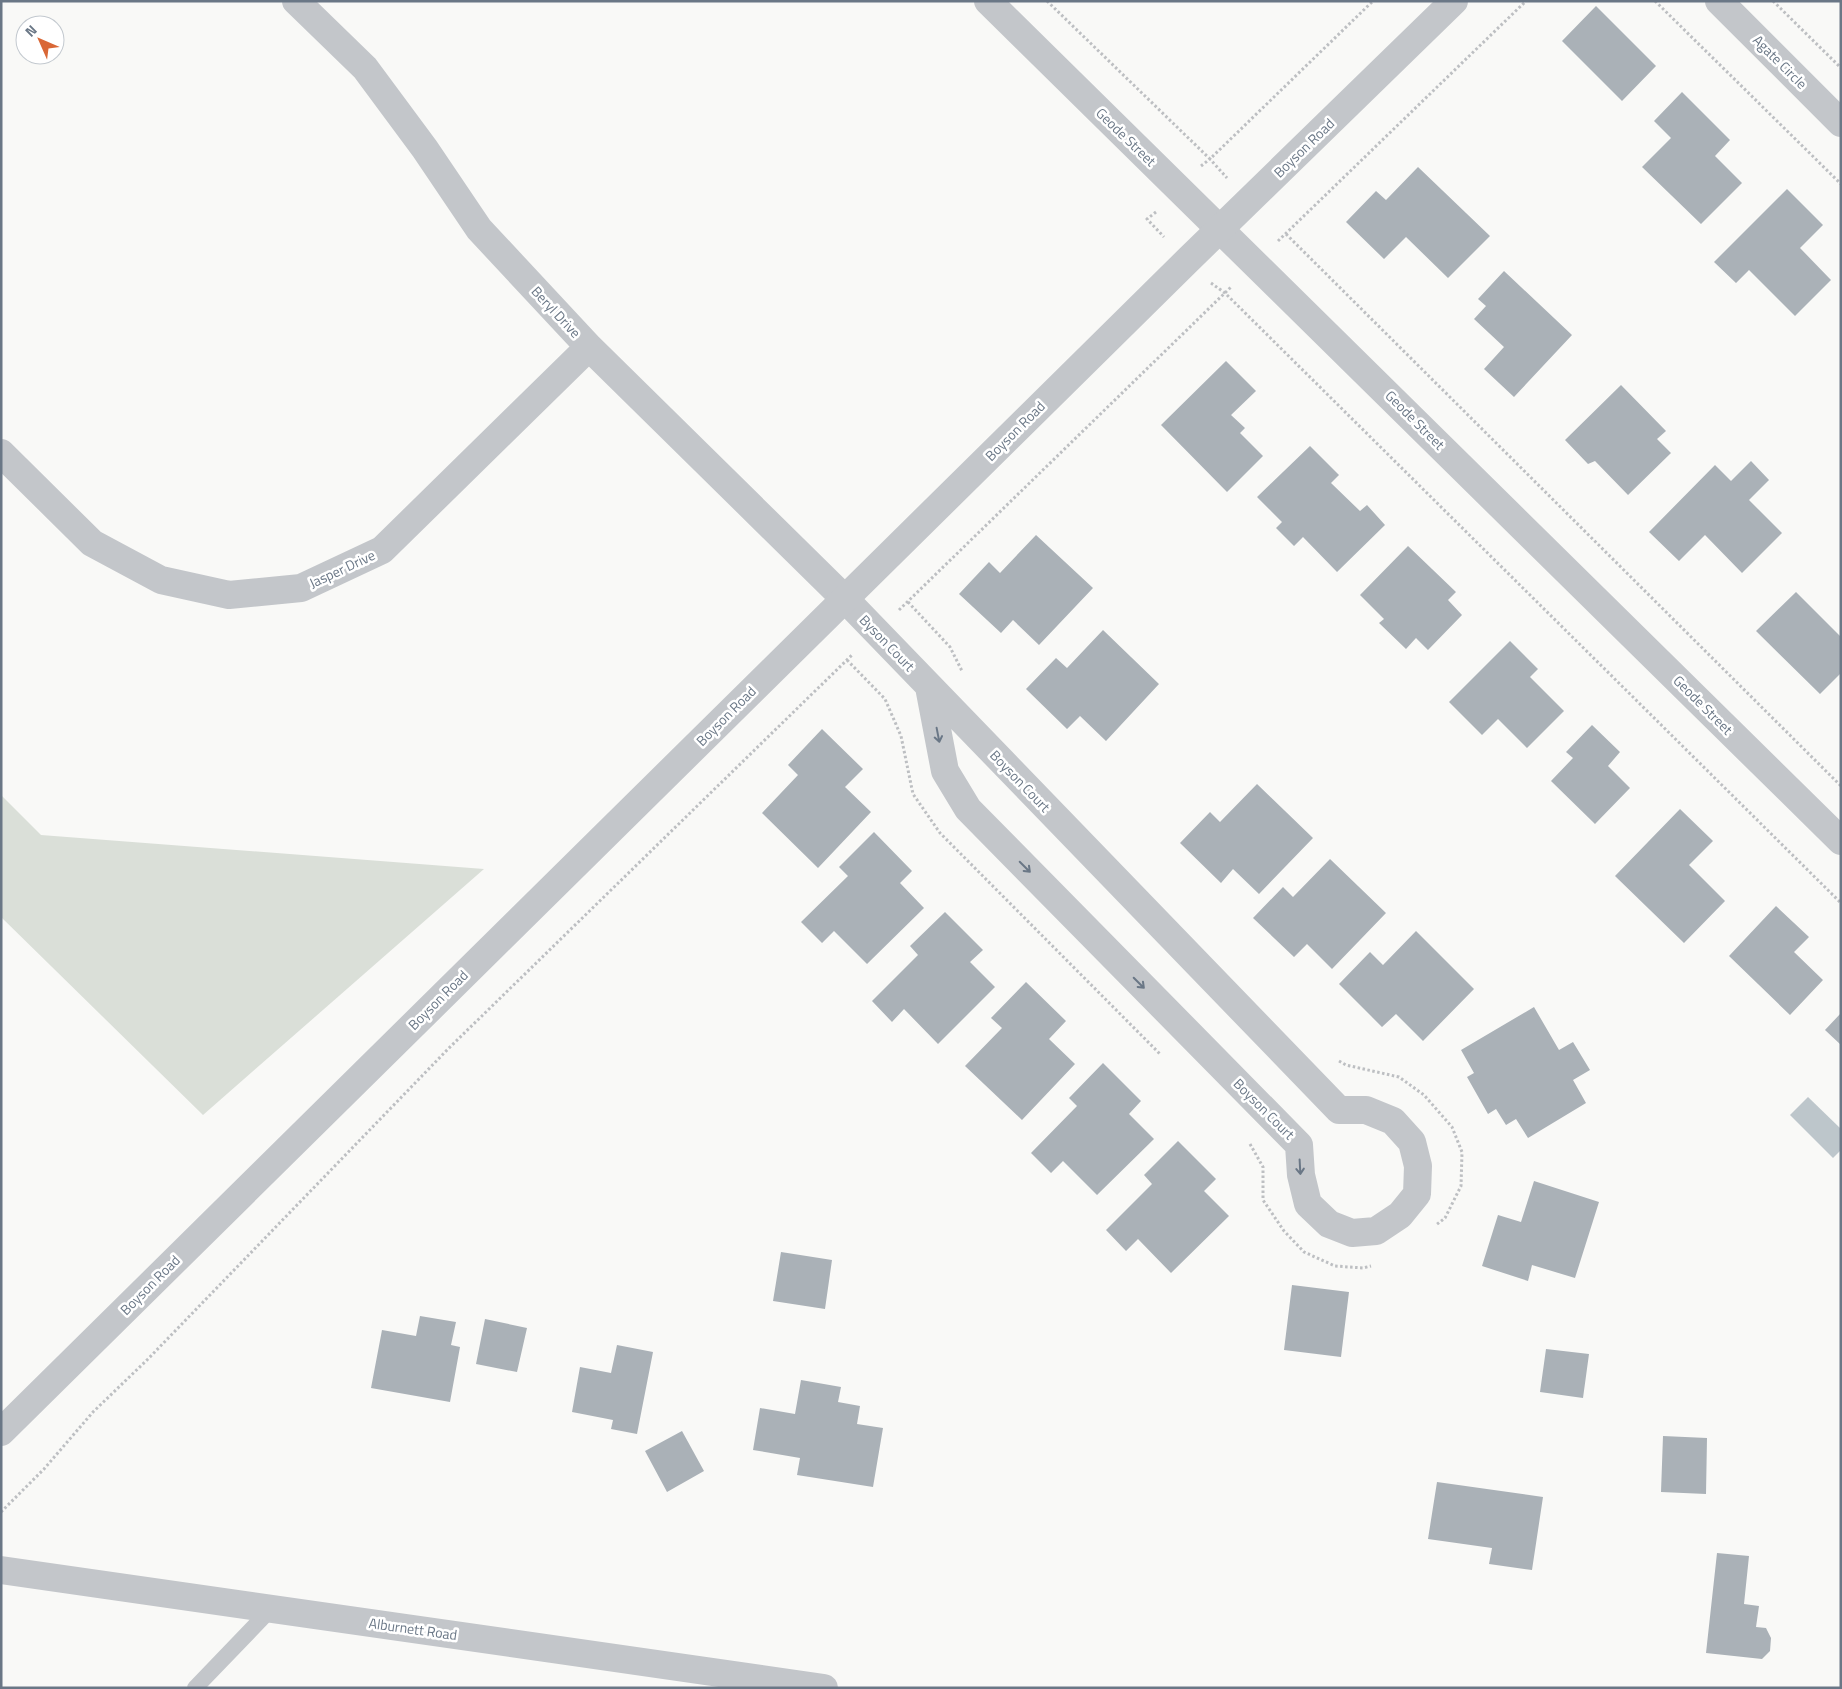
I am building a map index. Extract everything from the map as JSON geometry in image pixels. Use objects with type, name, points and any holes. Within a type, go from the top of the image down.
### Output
[{"type":"street","name":"Beryl Drive","points":[[296,1],[365,68],[479,229],[588,347],[844,599]]},
{"type":"street","name":"Geode Street","points":[[988,1],[1841,840]]},
{"type":"street","name":"Boyson Road","points":[[1,1432],[844,599],[1454,1]]},
{"type":"street","name":"Agate Circle","points":[[1719,1],[1841,123]]},
{"type":"street","name":"Jasper Drive","points":[[1,453],[92,543],[161,580],[229,595],[301,588],[382,550],[588,347]]},
{"type":"street","name":"Byson Court","points":[[844,599],[929,687]]},
{"type":"street","name":"Boyson Court","points":[[929,687],[1339,1110],[1366,1110],[1393,1121],[1412,1142],[1418,1166],[1418,1194],[1400,1215],[1376,1231],[1352,1233],[1329,1224],[1308,1204],[1300,1175],[1299,1145],[968,809],[945,771],[929,687]]},
{"type":"street","name":"Alburnett Road","points":[[1,1570],[824,1688]]},
{"type":"lane","points":[[194,1688],[271,1609]]},
{"type":"path","points":[[1047,1],[1210,159],[1229,180]]},
{"type":"path","points":[[1199,169],[1373,1]]},
{"type":"path","points":[[1272,247],[1526,1]]},
{"type":"path","points":[[1656,1],[1841,184]]},
{"type":"path","points":[[1773,1],[1841,68]]},
{"type":"path","points":[[1158,209],[1147,219],[1166,240]]},
{"type":"path","points":[[1286,234],[1841,786]]},
{"type":"path","points":[[1208,281],[1224,293],[1841,903]]},
{"type":"path","points":[[897,612],[1236,283]]},
{"type":"path","points":[[1,1512],[44,1469],[92,1412],[148,1359],[448,1049],[858,650]]},
{"type":"shaded area","points":[[1,795],[41,835],[484,869],[203,1115],[1,917]]},
{"type":"shaded area","points":[[1808,1097],[1841,1129],[1841,1150],[1833,1158],[1790,1115]]},
{"type":"building","points":[[1596,6],[1656,66],[1622,101],[1562,41]]},
{"type":"building","points":[[1682,92],[1730,140],[1715,156],[1742,183],[1701,224],[1642,167],[1671,138],[1654,121]]},
{"type":"building","points":[[1418,167],[1490,236],[1448,278],[1406,237],[1384,259],[1346,222],[1376,191],[1386,200]]},
{"type":"building","points":[[1787,189],[1823,225],[1800,248],[1831,280],[1795,316],[1749,270],[1736,283],[1714,262]]},
{"type":"building","points":[[1504,271],[1572,335],[1514,397],[1484,369],[1504,347],[1474,319],[1486,306],[1478,299]]},
{"type":"building","points":[[1226,361],[1256,391],[1231,415],[1245,428],[1240,433],[1263,456],[1227,492],[1161,425]]},
{"type":"building","points":[[1621,385],[1666,431],[1657,439],[1671,453],[1628,495],[1595,461],[1588,464],[1565,440]]},
{"type":"building","points":[[1310,446],[1339,475],[1331,483],[1360,511],[1367,505],[1385,525],[1337,572],[1303,537],[1294,546],[1276,528],[1282,522],[1257,497]]},
{"type":"building","points":[[1751,461],[1769,480],[1749,500],[1782,533],[1742,573],[1705,535],[1679,561],[1649,532],[1715,465],[1731,481]]},
{"type":"building","points":[[1036,535],[1093,588],[1039,645],[1013,620],[1001,633],[959,594],[989,562],[1000,573]]},
{"type":"building","points":[[1408,546],[1456,592],[1448,600],[1462,615],[1428,650],[1416,638],[1406,649],[1379,623],[1384,619],[1360,595]]},
{"type":"building","points":[[1796,592],[1841,637],[1841,673],[1820,694],[1756,631]]},
{"type":"building","points":[[1103,630],[1159,684],[1106,741],[1080,716],[1067,729],[1026,689],[1056,658],[1067,668]]},
{"type":"building","points":[[1510,641],[1538,669],[1530,677],[1564,711],[1527,748],[1498,719],[1482,735],[1449,702]]},
{"type":"building","points":[[1592,725],[1620,752],[1608,766],[1630,788],[1595,824],[1551,781],[1573,758],[1566,752]]},
{"type":"building","points":[[822,729],[863,769],[845,787],[871,812],[818,868],[762,813],[798,775],[788,765]]},
{"type":"building","points":[[1257,784],[1313,838],[1259,894],[1233,869],[1221,883],[1180,843],[1210,812],[1220,822]]},
{"type":"building","points":[[1680,809],[1713,841],[1689,865],[1725,901],[1684,943],[1615,876]]},
{"type":"building","points":[[874,832],[912,871],[900,883],[924,908],[867,964],[834,931],[822,943],[801,922],[848,876],[839,867]]},
{"type":"building","points":[[1330,859],[1386,913],[1332,969],[1307,944],[1294,957],[1253,918],[1283,887],[1293,897]]},
{"type":"building","points":[[1776,906],[1809,937],[1794,952],[1823,980],[1790,1015],[1729,956]]},
{"type":"building","points":[[945,912],[983,950],[970,962],[995,987],[938,1044],[904,1009],[892,1022],[872,1001],[918,955],[910,946]]},
{"type":"building","points":[[1416,931],[1474,989],[1423,1041],[1396,1014],[1382,1027],[1339,984],[1370,952],[1383,965]]},
{"type":"building","points":[[1026,982],[1066,1021],[1049,1039],[1075,1064],[1022,1120],[965,1066],[1002,1028],[991,1018]]},
{"type":"building","points":[[1534,1007],[1559,1050],[1573,1042],[1590,1070],[1573,1080],[1586,1103],[1528,1138],[1516,1119],[1506,1125],[1496,1109],[1488,1114],[1467,1077],[1474,1073],[1461,1050]]},
{"type":"building","points":[[1841,1013],[1841,1045],[1825,1030]]},
{"type":"building","points":[[1103,1063],[1141,1101],[1129,1114],[1154,1139],[1097,1195],[1063,1161],[1051,1173],[1031,1153],[1077,1106],[1069,1098]]},
{"type":"building","points":[[1178,1141],[1216,1179],[1204,1191],[1229,1216],[1171,1273],[1138,1239],[1126,1251],[1106,1230],[1152,1184],[1144,1175]]},
{"type":"building","points":[[1534,1181],[1599,1202],[1575,1278],[1532,1265],[1528,1281],[1482,1266],[1498,1215],[1521,1222]]},
{"type":"building","points":[[781,1252],[832,1260],[825,1309],[773,1301]]},
{"type":"building","points":[[1292,1285],[1349,1292],[1341,1357],[1284,1350]]},
{"type":"building","points":[[420,1316],[456,1322],[451,1345],[460,1347],[450,1402],[371,1388],[382,1330],[416,1336]]},
{"type":"building","points":[[485,1319],[527,1328],[517,1372],[476,1364]]},
{"type":"building","points":[[617,1345],[653,1352],[637,1434],[611,1429],[613,1420],[572,1412],[580,1367],[611,1373]]},
{"type":"building","points":[[1546,1349],[1589,1354],[1583,1398],[1540,1392]]},
{"type":"building","points":[[801,1380],[841,1387],[838,1402],[860,1406],[857,1424],[883,1428],[873,1487],[797,1475],[800,1458],[753,1450],[760,1408],[795,1414]]},
{"type":"building","points":[[682,1431],[704,1471],[667,1492],[645,1451]]},
{"type":"building","points":[[1663,1436],[1707,1438],[1706,1494],[1661,1492]]},
{"type":"building","points":[[1437,1482],[1543,1497],[1532,1570],[1489,1564],[1492,1548],[1428,1539]]},
{"type":"building","points":[[1717,1553],[1749,1556],[1744,1604],[1759,1606],[1756,1627],[1766,1628],[1771,1638],[1770,1651],[1762,1659],[1706,1653]]}]
